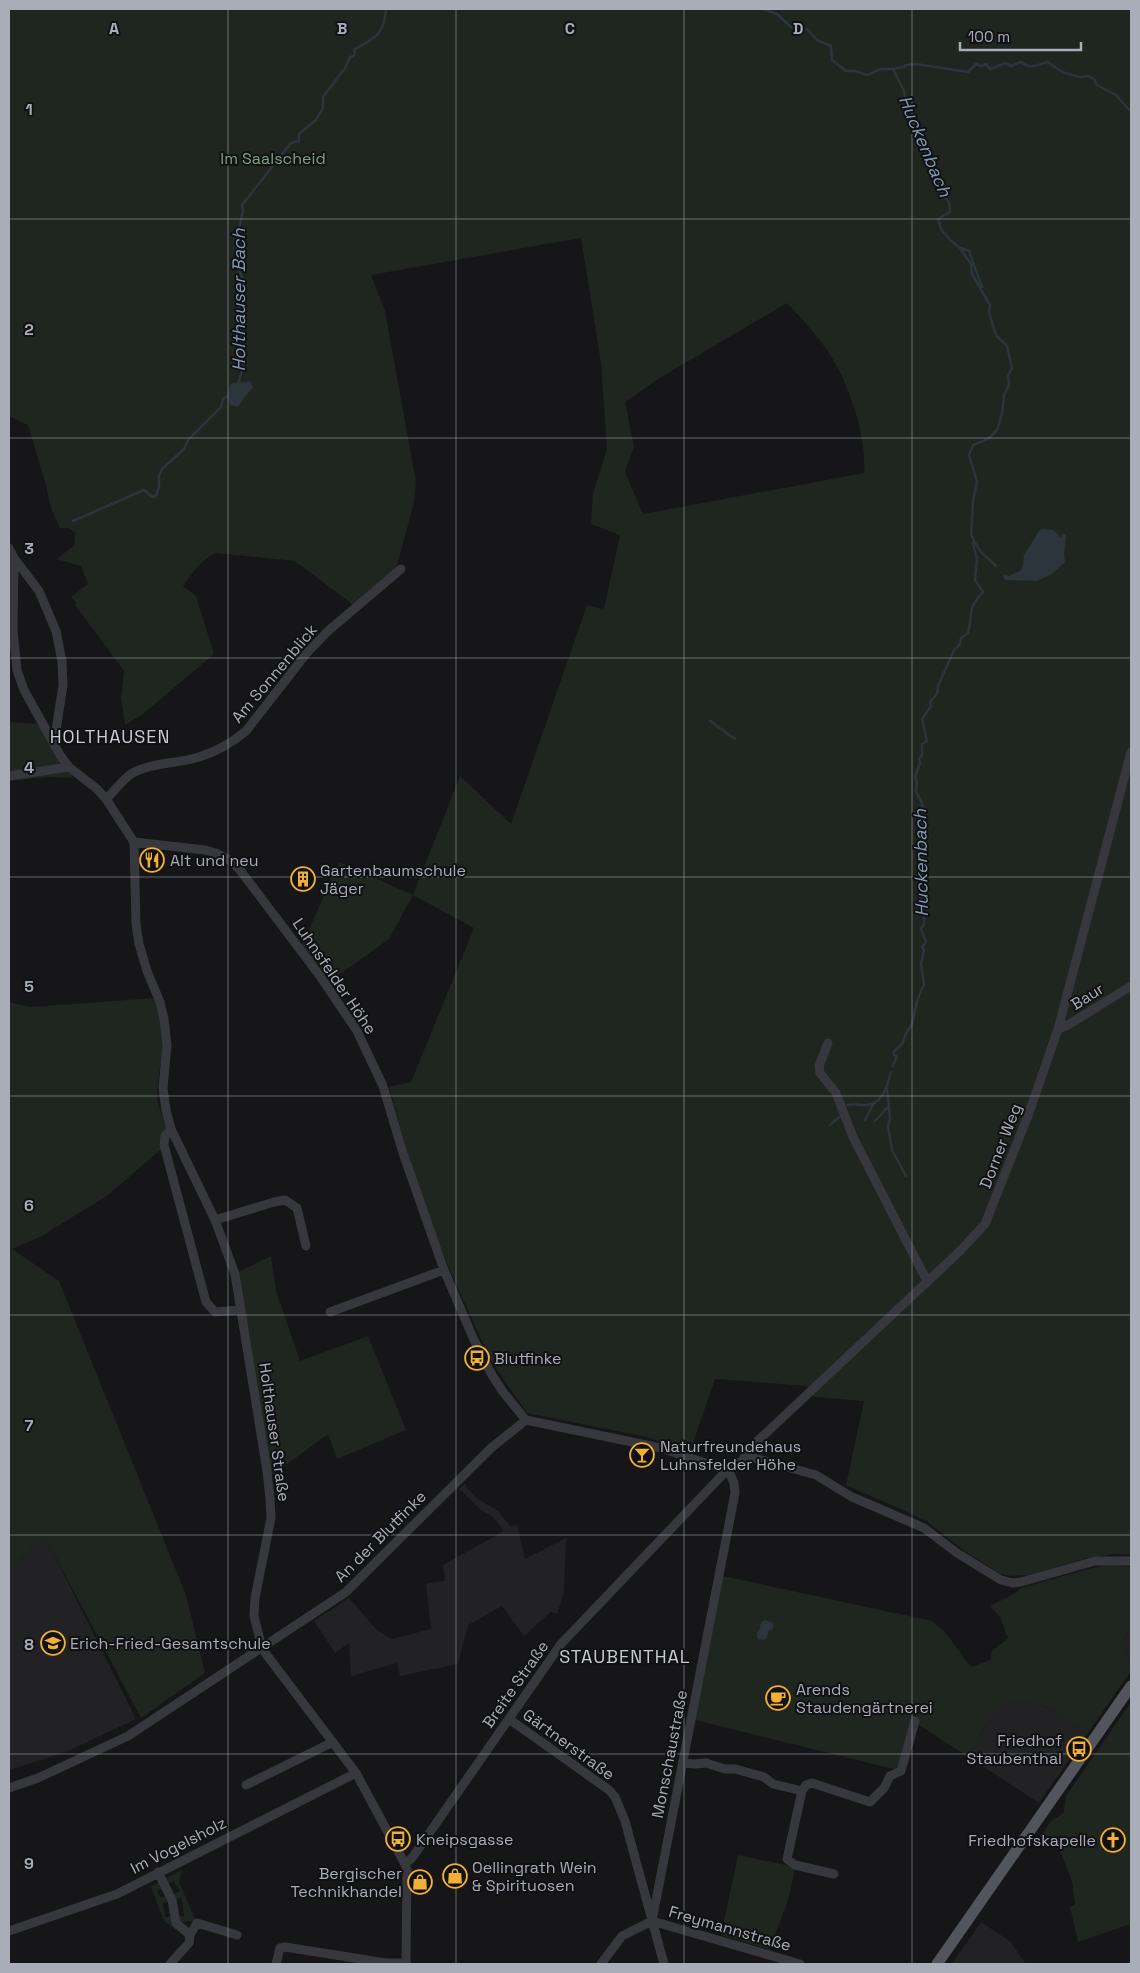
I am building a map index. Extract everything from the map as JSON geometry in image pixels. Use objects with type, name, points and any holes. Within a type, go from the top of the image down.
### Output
[{"type":"main road","points":[[938,1964],[1131,1686]]},
{"type":"street","points":[[9,548],[38,591],[56,631],[62,661],[63,685],[54,744]]},
{"type":"street","points":[[14,558],[13,630],[17,670],[24,690],[69,767],[97,789],[106,799],[134,842]]},
{"type":"street","name":"Am Sonnenblick","points":[[106,799],[129,775],[144,768],[198,757],[240,737],[306,654],[328,631],[401,569]]},
{"type":"street","name":"Dorner Weg","points":[[743,1460],[748,1450],[960,1251],[985,1224],[1029,1113],[1058,1029],[1131,752]]},
{"type":"street","points":[[9,776],[69,767]]},
{"type":"street","name":"Holthauser Straße","points":[[134,842],[136,924],[139,944],[147,971],[160,1002],[164,1019],[167,1045],[163,1088],[171,1129],[215,1220],[236,1274],[267,1472],[271,1518],[255,1598],[254,1616],[262,1648],[331,1743],[356,1773],[406,1867]]},
{"type":"street","name":"Luhnsfelder Höhe","points":[[134,842],[205,850],[216,853],[231,861],[314,969],[358,1031],[384,1086],[403,1153],[444,1270],[492,1375],[526,1420]]},
{"type":"street","name":"Baur","points":[[1058,1029],[1068,1025],[1131,986]]},
{"type":"street","points":[[828,1044],[819,1066],[820,1073],[836,1093],[853,1137],[927,1281]]},
{"type":"street","name":"Holthauser Straße","points":[[171,1129],[165,1136],[164,1145],[206,1302],[216,1312],[241,1310]]},
{"type":"street","points":[[215,1220],[284,1200],[297,1208],[306,1246]]},
{"type":"street","points":[[330,1312],[444,1270]]},
{"type":"street","points":[[526,1420],[661,1448],[728,1469]]},
{"type":"street","name":"An der Blutfinke","points":[[9,1788],[38,1778],[128,1736],[262,1648],[278,1635],[346,1592],[478,1460],[526,1420]]},
{"type":"street","points":[[743,1460],[754,1458],[816,1475],[852,1497],[924,1528],[957,1553],[1001,1580],[1021,1582],[1095,1561],[1131,1561]]},
{"type":"street","name":"Breite Straße","points":[[406,1867],[561,1644],[728,1469],[743,1460]]},
{"type":"street","name":"Monschaustraße","points":[[652,1921],[735,1493],[734,1483],[728,1469]]},
{"type":"street","name":"Gärtnerstraße","points":[[509,1719],[609,1790],[615,1797],[624,1821],[664,1964]]},
{"type":"street","points":[[834,1874],[795,1865],[787,1859],[802,1791],[806,1785],[812,1783],[870,1802],[884,1788],[890,1776],[900,1771],[915,1722]]},
{"type":"street","points":[[246,1785],[331,1743]]},
{"type":"street","points":[[683,1763],[706,1763],[725,1769],[735,1769],[764,1777],[773,1784],[802,1791]]},
{"type":"street","name":"Im Vogelsholz","points":[[9,1931],[117,1894],[356,1773]]},
{"type":"street","points":[[276,1964],[280,1948],[285,1947],[386,1963],[406,1964],[406,1867]]},
{"type":"street","points":[[158,1872],[172,1900],[176,1923],[190,1935]]},
{"type":"street","points":[[602,1964],[622,1936],[652,1921]]},
{"type":"street","name":"Freymannstraße","points":[[652,1921],[800,1964]]},
{"type":"street","points":[[170,1964],[189,1943],[190,1935],[197,1923],[237,1935]]},
{"type":"shaded area","points":[[250,381],[253,387],[238,407],[230,405],[227,396],[230,385]]},
{"type":"shaded area","points":[[1042,529],[1054,530],[1061,538],[1062,534],[1066,534],[1065,562],[1052,574],[1037,581],[1005,580],[1002,574],[1009,576],[1020,571],[1024,555]]},
{"type":"shaded area","points":[[465,1483],[466,1487],[478,1499],[498,1511],[511,1527],[517,1524],[525,1559],[566,1538],[564,1592],[557,1614],[551,1612],[524,1636],[502,1606],[468,1625],[458,1664],[400,1676],[397,1663],[351,1676],[349,1643],[335,1653],[314,1621],[349,1598],[375,1628],[391,1639],[431,1629],[426,1583],[445,1581],[443,1565],[504,1531],[493,1517],[481,1510],[462,1491],[458,1490]]},
{"type":"shaded area","name":"Erich-Fried-Gesamtschule","points":[[44,1534],[136,1719],[66,1752],[9,1770],[9,1568]]},
{"type":"shaded area","points":[[1131,1627],[1131,1665],[1121,1642]]},
{"type":"shaded area","points":[[1008,1701],[1026,1701],[1053,1709],[1069,1717],[1087,1734],[1039,1803],[967,1756],[989,1720]]},
{"type":"shaded area","points":[[981,1922],[1010,1941],[1026,1964],[952,1964]]},
{"type":"green space","name":"Im Saalscheid","points":[[9,9],[1131,9],[1131,1555],[1115,1554],[1087,1558],[1029,1575],[1008,1576],[999,1573],[966,1552],[925,1520],[846,1485],[864,1401],[814,1397],[807,1386],[715,1379],[690,1452],[647,1437],[527,1413],[491,1361],[451,1273],[417,1185],[389,1087],[411,1082],[474,928],[413,895],[460,776],[511,824],[587,605],[604,609],[620,535],[591,524],[593,493],[607,449],[601,363],[581,238],[371,275],[385,311],[416,482],[414,503],[396,569],[352,604],[295,561],[216,553],[198,567],[183,586],[196,596],[214,654],[143,714],[125,725],[121,698],[124,671],[71,597],[88,584],[81,566],[56,559],[74,546],[75,533],[69,528],[60,528],[56,519],[28,425],[9,416]],"holes":[[[787,303],[808,326],[835,362],[849,392],[862,442],[864,473],[643,514],[625,472],[634,446],[625,402],[658,379]]]},
{"type":"green space","points":[[9,722],[38,724],[73,778],[49,777],[9,781]]},
{"type":"green space","points":[[339,862],[413,895],[389,939],[330,981],[302,945]]},
{"type":"green space","points":[[154,998],[162,1022],[163,1034],[157,1097],[166,1127],[161,1138],[160,1150],[108,1195],[42,1236],[12,1249],[59,1281],[186,1595],[205,1673],[141,1718],[44,1535],[9,1568],[9,1002],[31,1007]]},
{"type":"green space","points":[[271,1256],[276,1291],[300,1361],[368,1336],[406,1430],[337,1459],[328,1434],[271,1476],[239,1272]]},
{"type":"green space","points":[[1108,1565],[1131,1567],[1131,1627],[1121,1642],[1131,1665],[1131,1671],[1087,1734],[1069,1719],[1051,1709],[1032,1703],[1008,1701],[989,1720],[967,1756],[913,1721],[898,1770],[695,1720],[723,1576],[932,1621],[945,1632],[971,1667],[990,1660],[992,1651],[1008,1638],[1000,1617],[990,1606],[1014,1594],[1021,1588]]},
{"type":"green space","points":[[1131,1702],[1131,1924],[1078,1942],[1070,1907],[1075,1904],[1072,1881],[1060,1851],[1040,1837],[1051,1821],[1064,1811],[1066,1796]]},
{"type":"green space","points":[[738,1855],[795,1867],[785,1909],[768,1949],[721,1935]]},
{"type":"green space","points":[[182,1870],[179,1882],[196,1921],[181,1922],[176,1917],[184,1916],[182,1898],[173,1899],[171,1896],[180,1891],[174,1881],[166,1885],[163,1880]]},
{"type":"green space","points":[[162,1881],[165,1887],[157,1891],[161,1898],[170,1894],[171,1901],[163,1903],[165,1917],[174,1916],[178,1926],[176,1930],[164,1921],[151,1887]]},
{"type":"waterway","name":"Holthauser Bach","points":[[239,382],[243,364],[239,308],[242,278],[236,259],[236,242],[243,211],[242,205],[291,143],[299,141],[299,134],[316,120],[323,108],[323,97],[345,68],[350,57],[354,56],[355,49],[374,38],[381,30],[386,9]]},
{"type":"waterway","points":[[762,9],[777,14],[791,27],[807,29],[817,40],[831,46],[832,60],[846,71],[856,71],[867,75],[881,69],[893,69],[916,64],[968,72],[976,64],[981,66],[986,64],[990,69],[1003,64],[1011,66],[1021,62],[1028,66],[1034,66],[1048,62],[1062,72],[1079,77],[1088,76],[1094,79],[1097,85],[1116,95],[1131,112]]},
{"type":"waterway","name":"Huckenbach","points":[[893,69],[904,91],[906,104],[912,111],[913,123],[926,146],[925,153],[930,158],[942,194],[949,202],[950,212],[938,219],[941,229],[960,248],[971,264],[972,274],[990,305],[989,313],[996,335],[1007,346],[1012,368],[1008,376],[1009,385],[1004,395],[1002,414],[997,430],[988,439],[973,445],[969,455],[977,482],[973,501],[971,534],[977,559],[975,580],[983,592],[972,608],[968,633],[961,638],[960,644],[954,650],[938,686],[937,694],[930,702],[931,706],[922,719],[927,741],[922,744],[922,755],[919,759],[920,763],[915,777],[917,782],[916,791],[923,806],[920,816],[922,831],[922,883],[920,897],[924,907],[924,924],[921,929],[926,942],[922,947],[924,950],[921,964],[924,985],[917,1001],[912,1024],[901,1045],[894,1051],[894,1055],[897,1056],[893,1066]]},
{"type":"waterway","name":"Huckenbach","points":[[961,248],[969,251],[982,287]]},
{"type":"waterway","name":"Holthauser Bach","points":[[73,521],[144,490],[152,497],[156,496],[162,469],[184,449],[188,440],[221,407],[223,399],[227,396]]},
{"type":"waterway","points":[[974,541],[981,552],[996,566]]},
{"type":"waterway","points":[[710,721],[735,739]]},
{"type":"waterway","name":"Huckenbach","points":[[848,1105],[870,1104],[880,1099],[888,1084],[891,1072]]},
{"type":"waterway","points":[[887,1089],[890,1118],[888,1126],[892,1150],[906,1176]]},
{"type":"waterway","points":[[865,1120],[874,1103]]},
{"type":"waterway","points":[[875,1121],[887,1108]]},
{"type":"waterway","name":"Huckenbach","points":[[830,1125],[839,1117]]},
{"type":"waterway","points":[[761,1635],[763,1635],[765,1625],[769,1626]]},
{"type":"place","name":"Alt und neu","points":[[152,860]]},
{"type":"place","name":"Gartenbaumschule Jäger","points":[[303,879]]},
{"type":"place","name":"Blutfinke","points":[[477,1358]]},
{"type":"place","name":"Naturfreundehaus Luhnsfelder Höhe","points":[[642,1455]]},
{"type":"place","name":"Erich-Fried-Gesamtschule","points":[[53,1643]]},
{"type":"place","name":"Arends Staudengärtnerei","points":[[778,1698]]},
{"type":"place","name":"Friedhof Staubenthal","points":[[1079,1749]]},
{"type":"place","name":"Kneipsgasse","points":[[398,1839]]},
{"type":"place","name":"Friedhofskapelle","points":[[1113,1840]]},
{"type":"place","name":"Oellingrath Wein & Spirituosen","points":[[455,1876]]},
{"type":"place","name":"Bergischer Technikhandel","points":[[420,1882]]},
{"type":"district","name":"HOLTHAUSEN","points":[[110,737]]},
{"type":"district","name":"STAUBENTHAL","points":[[625,1657]]}]
